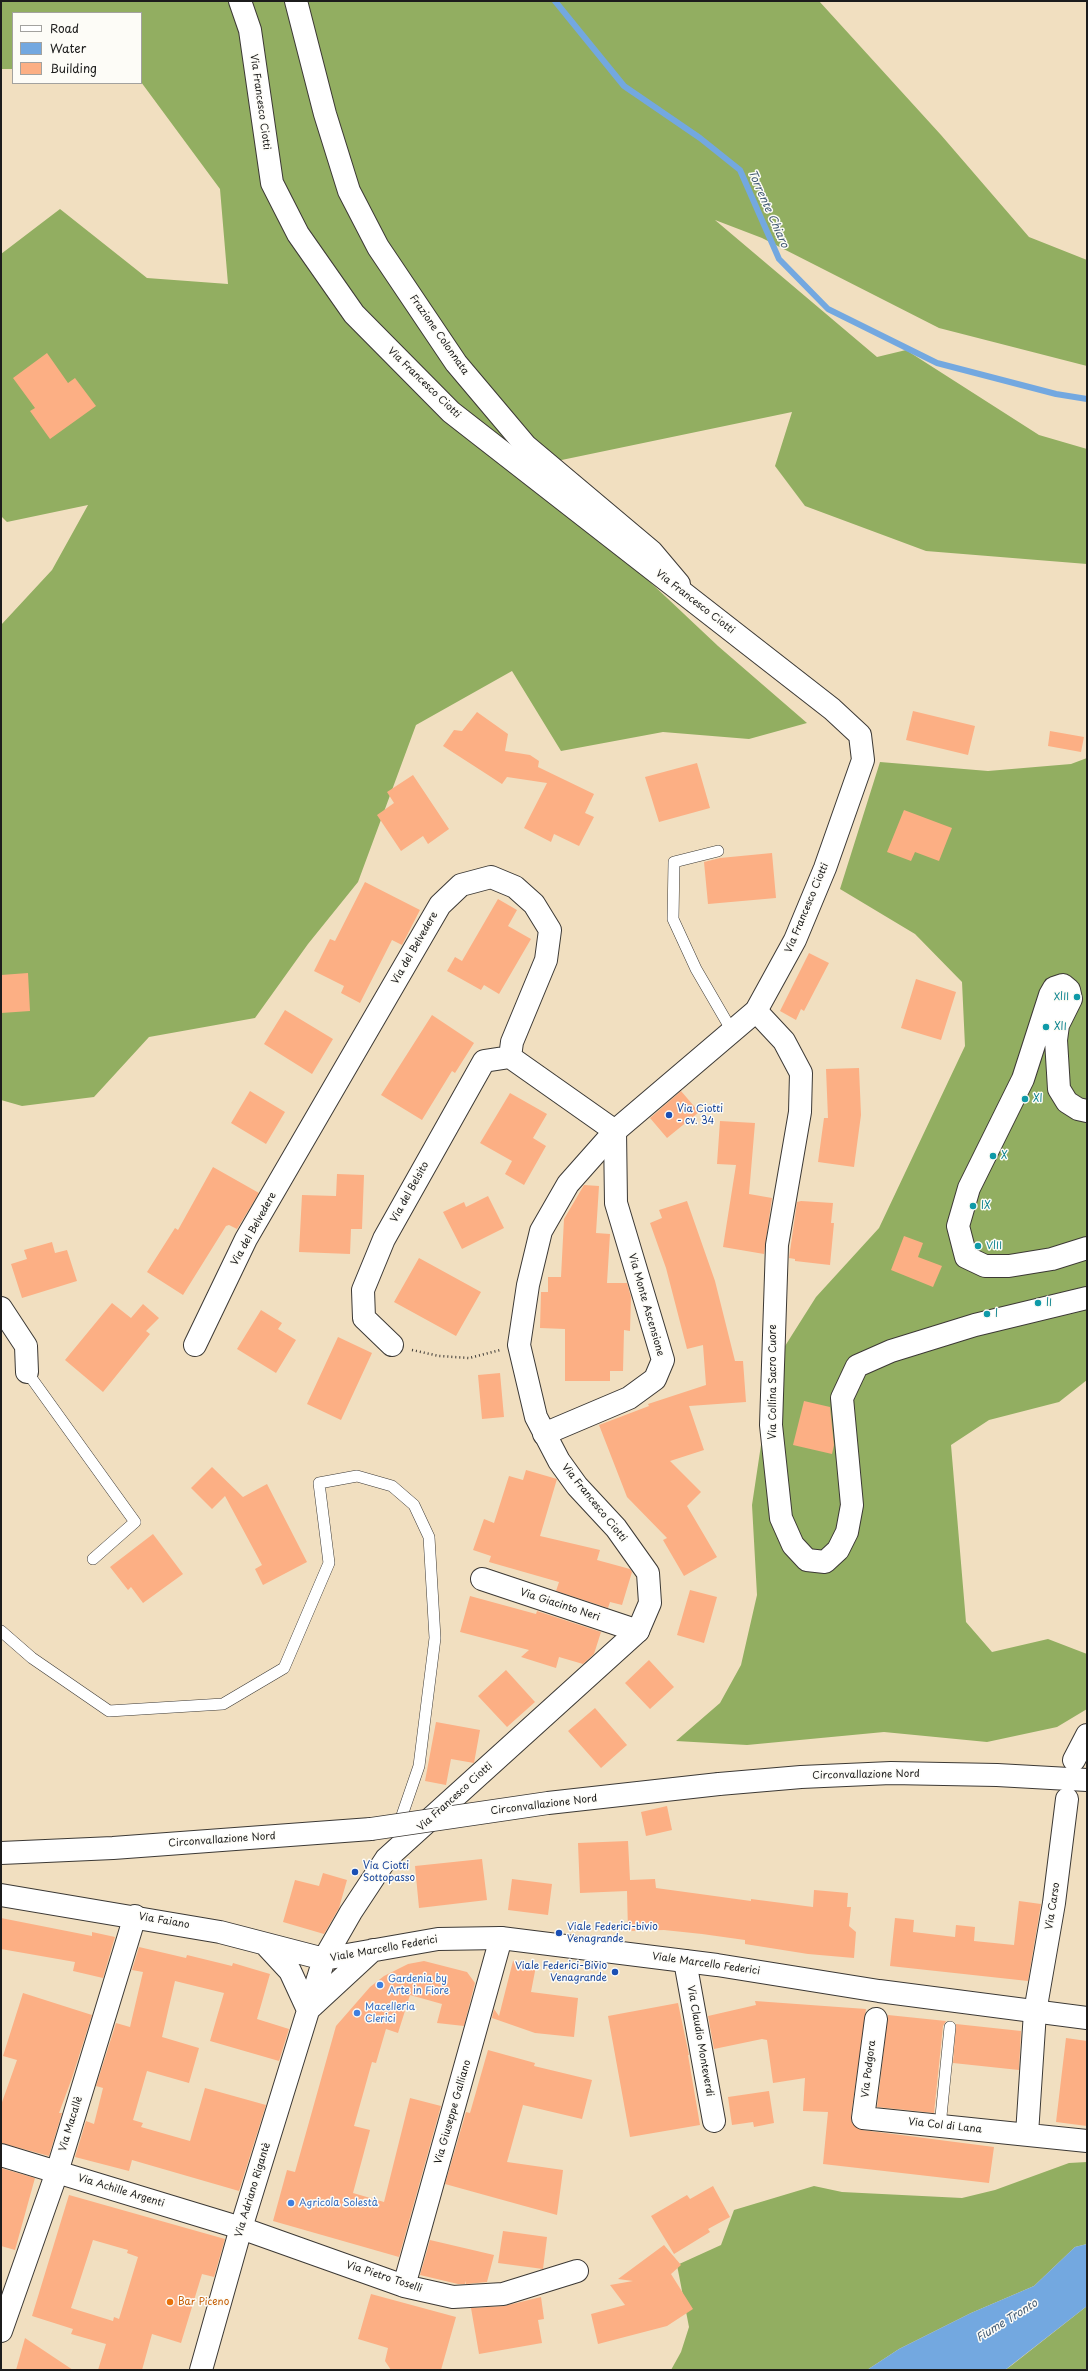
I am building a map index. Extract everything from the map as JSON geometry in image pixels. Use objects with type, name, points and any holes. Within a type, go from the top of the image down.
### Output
[{"type":"street","name":"Via Francesco Ciotti","points":[[240,1],[250,30],[272,183],[298,234],[354,314],[451,412],[795,678],[860,735],[863,760],[825,868],[795,940],[756,1011],[615,1131],[568,1184],[541,1231],[528,1285],[519,1345],[531,1401],[544,1434],[577,1486],[616,1528],[648,1573],[650,1603],[638,1631],[386,1859],[351,1912],[324,1959]]},
{"type":"street","name":"Frazione Colonnata","points":[[296,1],[325,114],[350,191],[378,247],[456,363],[526,446],[652,552],[691,599]]},
{"type":"street","name":"Via del Belvedere","points":[[195,1345],[246,1239],[440,905],[461,885],[491,878],[515,887],[534,904],[550,930],[546,960],[512,1042],[510,1056]]},
{"type":"street","points":[[1087,1111],[1078,1109],[1067,1102],[1059,1089],[1056,1040],[1058,1025],[1071,999],[1069,990],[1063,985],[1054,988],[1050,995],[1023,1079],[969,1188],[958,1226],[966,1257],[985,1266],[1010,1266],[1052,1259],[1087,1248]]},
{"type":"street","name":"Via Collina Sacro Cuore","points":[[756,1011],[784,1041],[801,1073],[800,1112],[778,1245],[771,1425],[781,1518],[793,1545],[807,1560],[825,1562],[838,1550],[847,1532],[852,1506],[842,1398],[857,1366],[891,1351],[975,1325],[1087,1298]]},
{"type":"street","points":[[510,1056],[615,1131]]},
{"type":"street","name":"Via del Belsito","points":[[392,1346],[364,1318],[363,1290],[384,1239],[484,1061],[510,1056]]},
{"type":"street","name":"Via Monte Ascensione","points":[[544,1434],[629,1398],[654,1379],[663,1360],[616,1203],[615,1131]]},
{"type":"street","points":[[1,1308],[26,1346],[27,1372]]},
{"type":"street","name":"Via Giacinto Neri","points":[[482,1579],[638,1631]]},
{"type":"street","points":[[1074,1760],[1087,1735]]},
{"type":"street","name":"Circonvallazione Nord","points":[[1,1853],[113,1848],[371,1829],[548,1803],[801,1777],[906,1774],[997,1775],[1087,1780]]},
{"type":"street","name":"Via Carso","points":[[1035,2012],[1054,1903],[1067,1799]]},
{"type":"street","name":"Via Faiano","points":[[1,1895],[135,1916],[220,1932],[324,1959]]},
{"type":"street","name":"Via Macallè","points":[[1,2331],[57,2172],[135,1916]]},
{"type":"street","name":"Viale Marcello Federici","points":[[324,1959],[438,1939],[501,1938],[686,1960],[879,1991],[1087,2018]]},
{"type":"street","name":"Via Giuseppe Galliano","points":[[404,2286],[501,1938]]},
{"type":"street","points":[[265,1944],[290,1971],[308,2010],[373,1950]]},
{"type":"street","name":"Via Adriano Rigantè","points":[[201,2370],[241,2228],[324,1959]]},
{"type":"street","name":"Via Claudio Monteverdi","points":[[686,1960],[714,2121]]},
{"type":"street","points":[[1027,2134],[1035,2012]]},
{"type":"street","name":"Via Podgora","points":[[863,2118],[876,2019]]},
{"type":"street","name":"Via Col di Lana","points":[[863,2118],[1087,2141]]},
{"type":"street","name":"Via Achille Argenti","points":[[1,2155],[241,2228]]},
{"type":"street","name":"Via Pietro Toselli","points":[[241,2228],[404,2286],[453,2297],[503,2294],[577,2271]]},
{"type":"lane","points":[[718,851],[674,862],[673,919],[696,969],[732,1031]]},
{"type":"lane","points":[[27,1372],[135,1522],[93,1559]]},
{"type":"lane","points":[[1,1631],[32,1658],[109,1711],[223,1704],[284,1668],[329,1563],[319,1483],[357,1476],[392,1486],[414,1506],[429,1538],[435,1638],[418,1766],[386,1859]]},
{"type":"lane","points":[[940,2126],[950,2027]]},
{"type":"path","points":[[392,1346],[439,1356],[469,1358],[519,1345]]},
{"type":"green space","points":[[1,1],[819,1],[941,135],[1029,237],[1087,260],[1087,366],[939,328],[762,238],[715,220],[877,357],[906,350],[1039,435],[1087,449],[1087,564],[926,551],[805,506],[775,466],[792,412],[528,467],[718,646],[807,723],[749,739],[663,732],[561,751],[512,671],[416,725],[358,882],[308,944],[255,1018],[149,1037],[94,1097],[22,1106],[1,1100],[1,625],[52,570],[88,505],[7,522],[1,516],[1,254],[60,209],[147,278],[228,284],[220,189],[142,83],[142,12],[12,12],[12,69],[1,69]]},
{"type":"green space","points":[[1087,758],[1087,1380],[1059,1402],[989,1420],[951,1445],[966,1622],[992,1652],[1048,1639],[1087,1654],[1087,1709],[1057,1727],[987,1742],[884,1732],[747,1745],[676,1741],[720,1703],[741,1665],[757,1595],[752,1505],[773,1365],[816,1297],[879,1228],[965,1046],[962,982],[915,934],[840,889],[880,762],[988,771],[1071,764]]},
{"type":"green space","points":[[1087,2162],[1087,2244],[1075,2247],[1034,2286],[971,2313],[899,2349],[867,2370],[671,2370],[681,2352],[689,2327],[677,2265],[721,2245],[734,2210],[814,2186],[842,2192],[962,2198],[995,2190],[1069,2163]]},
{"type":"green space","points":[[1087,2306],[1087,2370],[1005,2370],[1012,2365]]},
{"type":"water","name":"Fiume Tronto","points":[[1087,2244],[1087,2306],[1005,2370],[867,2370],[899,2349],[971,2313],[1034,2286],[1075,2247]]},
{"type":"building","points":[[47,353],[68,383],[75,378],[96,406],[50,439],[30,411],[35,408],[13,378]]},
{"type":"building","points":[[913,711],[975,726],[968,755],[906,740]]},
{"type":"building","points":[[477,712],[508,734],[505,751],[530,755],[539,761],[538,767],[594,794],[585,813],[594,817],[579,846],[554,834],[551,842],[524,828],[547,783],[507,777],[502,784],[443,746],[454,730],[462,731]]},
{"type":"building","points":[[1050,731],[1084,737],[1081,752],[1048,746]]},
{"type":"building","points":[[697,763],[710,808],[659,822],[645,777]]},
{"type":"building","points":[[413,775],[449,829],[428,844],[423,836],[401,851],[377,815],[394,803],[387,792]]},
{"type":"building","points":[[904,810],[952,828],[939,861],[915,852],[911,861],[887,852]]},
{"type":"building","points":[[772,853],[776,898],[708,904],[704,862],[720,858]]},
{"type":"building","points":[[365,882],[420,910],[402,945],[392,940],[360,1003],[341,993],[344,986],[314,971],[330,939],[335,941]]},
{"type":"building","points":[[498,899],[517,910],[508,926],[531,939],[499,994],[484,985],[481,990],[447,971],[455,957],[462,961]]},
{"type":"building","points":[[809,953],[829,963],[804,1011],[801,1009],[796,1020],[780,1011]]},
{"type":"building","points":[[28,973],[30,1011],[1,1013],[1,975]]},
{"type":"building","points":[[916,979],[956,992],[941,1040],[901,1028]]},
{"type":"building","points":[[285,1010],[333,1039],[312,1074],[264,1044]]},
{"type":"building","points":[[432,1015],[474,1043],[455,1073],[452,1071],[422,1120],[381,1095]]},
{"type":"building","points":[[859,1068],[861,1115],[854,1167],[818,1162],[824,1118],[828,1118],[826,1069]]},
{"type":"building","points":[[250,1091],[285,1112],[266,1144],[231,1123]]},
{"type":"building","points":[[681,1091],[699,1112],[667,1138],[650,1118]]},
{"type":"building","points":[[510,1093],[547,1114],[533,1138],[546,1146],[524,1185],[505,1174],[512,1161],[480,1143]]},
{"type":"building","points":[[720,1121],[755,1123],[749,1194],[772,1198],[764,1254],[723,1247],[736,1165],[717,1164]]},
{"type":"building","points":[[213,1167],[259,1193],[237,1229],[229,1225],[226,1226],[183,1295],[147,1272],[175,1228],[178,1230]]},
{"type":"building","points":[[337,1174],[364,1175],[362,1229],[351,1229],[350,1254],[299,1252],[302,1195],[336,1196]]},
{"type":"building","points":[[584,1185],[599,1186],[596,1233],[610,1234],[607,1283],[627,1283],[631,1297],[630,1331],[624,1330],[623,1371],[610,1371],[610,1381],[565,1381],[565,1329],[540,1328],[541,1292],[548,1292],[548,1277],[561,1277],[564,1219]]},
{"type":"building","points":[[488,1196],[504,1228],[462,1249],[443,1212],[464,1202],[466,1207]]},
{"type":"building","points":[[687,1201],[715,1281],[735,1361],[743,1361],[746,1402],[689,1406],[704,1450],[670,1461],[701,1492],[687,1506],[717,1557],[684,1576],[663,1540],[667,1538],[627,1497],[599,1425],[649,1406],[648,1404],[706,1385],[703,1345],[687,1349],[666,1268],[650,1223],[662,1218],[659,1210]]},
{"type":"building","points":[[797,1202],[833,1203],[831,1223],[834,1223],[830,1265],[795,1261],[795,1259],[789,1258]]},
{"type":"building","points":[[904,1236],[923,1243],[918,1257],[942,1266],[933,1287],[891,1270]]},
{"type":"building","points":[[52,1242],[55,1253],[67,1250],[77,1281],[22,1298],[11,1264],[27,1259],[24,1250]]},
{"type":"building","points":[[419,1258],[481,1292],[456,1336],[394,1302]]},
{"type":"building","points":[[112,1303],[131,1318],[143,1304],[159,1318],[146,1331],[150,1334],[103,1392],[65,1360]]},
{"type":"building","points":[[261,1310],[282,1323],[278,1329],[296,1340],[276,1373],[237,1349]]},
{"type":"building","points":[[338,1337],[372,1353],[341,1420],[307,1404]]},
{"type":"building","points":[[500,1373],[504,1417],[482,1419],[478,1375]]},
{"type":"building","points":[[804,1401],[830,1407],[834,1445],[832,1454],[793,1445]]},
{"type":"building","points":[[212,1467],[243,1497],[267,1484],[307,1562],[263,1585],[255,1569],[262,1565],[225,1496],[212,1509],[191,1488]]},
{"type":"building","points":[[526,1470],[557,1479],[540,1536],[600,1550],[597,1560],[630,1569],[632,1572],[622,1605],[610,1602],[608,1608],[556,1591],[559,1582],[489,1562],[491,1556],[473,1550],[484,1519],[494,1523],[509,1476],[523,1480]]},
{"type":"building","points":[[153,1534],[183,1574],[143,1603],[131,1587],[128,1590],[110,1567]]},
{"type":"building","points":[[690,1590],[717,1597],[704,1643],[677,1635]]},
{"type":"building","points":[[470,1596],[536,1614],[537,1611],[601,1632],[594,1654],[583,1664],[559,1657],[556,1668],[521,1657],[529,1650],[460,1632]]},
{"type":"building","points":[[649,1660],[674,1687],[650,1709],[625,1683]]},
{"type":"building","points":[[506,1670],[535,1702],[507,1727],[478,1696]]},
{"type":"building","points":[[595,1708],[627,1745],[601,1768],[568,1731]]},
{"type":"building","points":[[436,1722],[480,1730],[474,1763],[451,1759],[446,1785],[425,1781]]},
{"type":"building","points":[[667,1806],[672,1830],[646,1836],[641,1812]]},
{"type":"building","points":[[628,1841],[630,1880],[655,1879],[656,1888],[751,1901],[751,1899],[813,1907],[814,1890],[848,1893],[847,1907],[851,1907],[849,1926],[856,1932],[854,1958],[808,1954],[745,1944],[745,1940],[702,1934],[664,1930],[628,1931],[627,1891],[580,1893],[578,1843]]},
{"type":"building","points":[[482,1859],[487,1900],[419,1908],[415,1866]]},
{"type":"building","points":[[323,1873],[347,1880],[339,1908],[324,1934],[283,1922],[295,1880],[319,1886]]},
{"type":"building","points":[[512,1879],[552,1884],[548,1915],[508,1910]]},
{"type":"building","points":[[1019,1901],[1041,1904],[1028,1981],[890,1966],[895,1918],[914,1920],[913,1932],[955,1937],[956,1925],[975,1927],[974,1941],[1014,1945]]},
{"type":"building","points":[[1,1918],[92,1936],[92,1932],[115,1937],[103,1978],[73,1971],[75,1962],[1,1949]]},
{"type":"building","points":[[139,1947],[186,1958],[187,1955],[232,1966],[233,1963],[270,1974],[257,2019],[289,2029],[279,2061],[210,2041],[224,1993],[175,1981],[162,2037],[199,2048],[189,2083],[147,2071],[133,2120],[143,2123],[141,2127],[190,2141],[205,2088],[266,2105],[239,2191],[132,2160],[129,2171],[75,2157],[86,2121],[94,2124],[103,2088],[96,2086],[116,2023],[130,2027],[143,1972],[132,1970]]},
{"type":"building","points":[[424,1961],[467,1972],[475,1983],[464,2026],[437,2023],[442,2004],[410,1995],[398,2033],[386,2029],[376,2063],[372,2062],[354,2126],[370,2130],[353,2193],[384,2202],[410,2098],[441,2106],[399,2257],[273,2221],[287,2170],[295,2172],[336,2026],[370,1987],[384,1976],[408,1964]]},
{"type":"building","points":[[513,1961],[536,1966],[531,1992],[578,1998],[574,2037],[535,2033],[492,2018],[494,2009],[499,2016]]},
{"type":"building","points":[[23,1993],[92,2015],[59,2113],[62,2113],[49,2156],[1,2143],[1,2105],[17,2060],[3,2056]]},
{"type":"building","points":[[755,2001],[866,2009],[851,2116],[852,2123],[862,2130],[994,2147],[989,2183],[823,2164],[828,2112],[803,2111],[805,2078],[773,2083],[767,2040],[762,2039],[714,2049],[708,2016],[756,2005]]},
{"type":"building","points":[[678,2003],[689,2055],[700,2125],[630,2137],[608,2016]]},
{"type":"building","points":[[888,2015],[946,2021],[943,2026],[934,2113],[877,2107]]},
{"type":"building","points":[[956,2024],[1021,2031],[1019,2070],[953,2063]]},
{"type":"building","points":[[1066,2038],[1087,2041],[1087,2126],[1056,2122]]},
{"type":"building","points":[[488,2050],[535,2063],[534,2066],[592,2080],[582,2119],[523,2105],[507,2162],[563,2170],[557,2215],[445,2184],[466,2112],[470,2113]]},
{"type":"building","points":[[769,2091],[774,2123],[754,2127],[753,2122],[732,2125],[728,2097]]},
{"type":"building","points":[[1,2168],[35,2178],[15,2250],[1,2246]]},
{"type":"building","points":[[713,2186],[730,2217],[708,2229],[710,2232],[674,2254],[651,2216],[687,2195],[690,2199]]},
{"type":"building","points":[[69,2195],[225,2239],[214,2277],[202,2274],[181,2343],[152,2334],[142,2370],[98,2370],[106,2344],[71,2334],[73,2329],[32,2316]],"holes":[[[93,2240],[128,2250],[127,2253],[138,2257],[119,2319],[114,2317],[113,2321],[71,2308]]]},
{"type":"building","points":[[503,2231],[547,2237],[543,2269],[498,2263]]},
{"type":"building","points":[[430,2240],[494,2255],[487,2282],[466,2284],[466,2281],[465,2284],[458,2284],[420,2275]]},
{"type":"building","points":[[664,2245],[681,2265],[671,2274],[693,2309],[667,2326],[598,2344],[591,2314],[625,2305],[610,2285],[633,2281],[618,2279]]},
{"type":"building","points":[[371,2294],[456,2317],[441,2370],[391,2370],[385,2361],[388,2348],[358,2339]]},
{"type":"building","points":[[541,2297],[544,2319],[538,2320],[542,2343],[479,2354],[471,2308],[504,2306]]},
{"type":"building","points":[[25,2338],[73,2370],[16,2370]]},
{"type":"waterway","name":"Torrente Chiaro","points":[[555,1],[624,86],[700,138],[740,170],[779,259],[828,309],[937,363],[1056,394],[1087,399]]},
{"type":"place","name":"XIII","points":[[1077,997]]},
{"type":"place","name":"XII","points":[[1046,1027]]},
{"type":"place","name":"XI","points":[[1025,1099]]},
{"type":"place","name":"Via Ciotti - cv. 34","points":[[669,1115]]},
{"type":"place","name":"X","points":[[993,1156]]},
{"type":"place","name":"IX","points":[[973,1206]]},
{"type":"place","name":"VIII","points":[[978,1246]]},
{"type":"place","name":"II","points":[[1038,1303]]},
{"type":"place","name":"I","points":[[987,1314]]},
{"type":"place","name":"Via Ciotti Sottopasso","points":[[355,1872]]},
{"type":"place","name":"Viale Federici-bivio Venagrande","points":[[559,1933]]},
{"type":"place","name":"Viale Federici-Bivio Venagrande","points":[[615,1972]]},
{"type":"place","name":"Gardenia by Arte in Fiore","points":[[380,1985]]},
{"type":"place","name":"Macelleria Clerici","points":[[357,2013]]},
{"type":"place","name":"Agricola Solestà","points":[[291,2203]]},
{"type":"place","name":"Bar Piceno","points":[[170,2302]]}]
